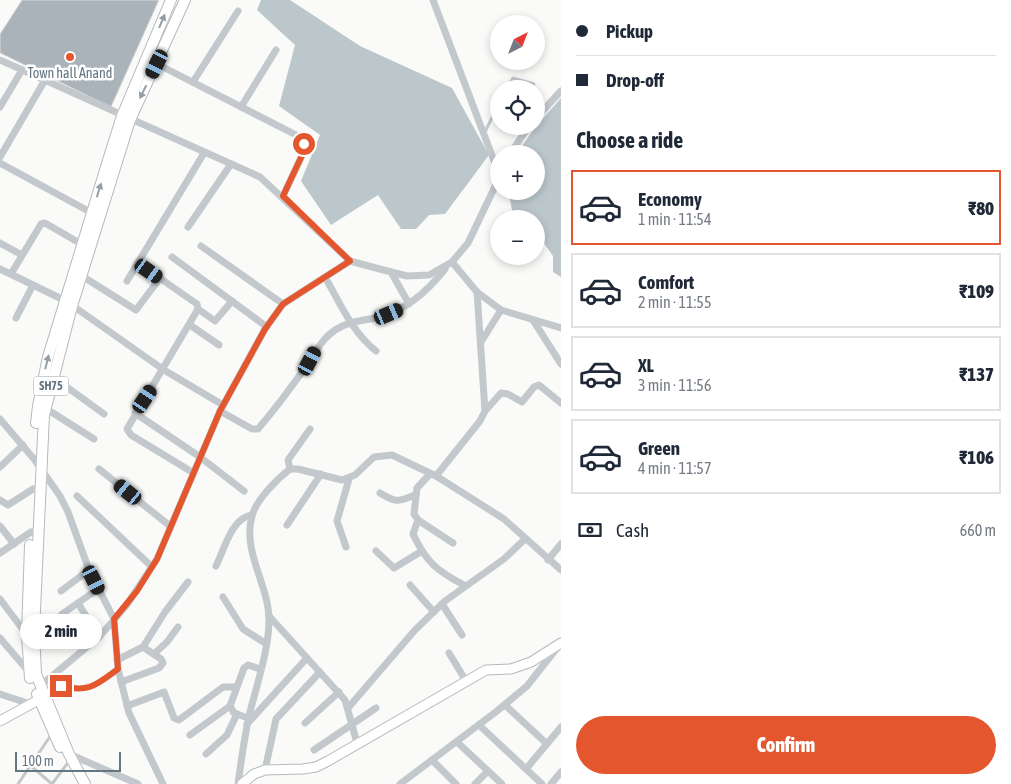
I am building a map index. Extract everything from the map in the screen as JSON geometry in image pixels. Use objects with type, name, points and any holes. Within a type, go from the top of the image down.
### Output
[{"type":"main road","name":"SH75","points":[[77,784],[55,730],[38,700],[30,673],[27,634],[33,489],[45,408],[83,245],[126,118],[172,0]]},
{"type":"main road","name":"SH75","points":[[38,700],[42,684],[36,674],[34,632],[38,406],[48,357],[82,276],[126,118],[157,64],[185,0]]},
{"type":"main road","name":"SH75","points":[[67,757],[85,784]]},
{"type":"street","points":[[433,0],[490,152]]},
{"type":"street","points":[[193,82],[238,11]]},
{"type":"street","points":[[240,107],[276,50]]},
{"type":"street","points":[[0,60],[260,177],[283,196],[350,261],[391,272],[423,276],[449,264]]},
{"type":"street","points":[[157,64],[300,137],[305,149],[283,196]]},
{"type":"street","points":[[0,107],[22,70]]},
{"type":"street","points":[[0,157],[45,80]]},
{"type":"street","points":[[545,108],[561,91]]},
{"type":"street","points":[[127,281],[204,152]]},
{"type":"street","points":[[0,163],[92,214]]},
{"type":"street","points":[[188,228],[231,164]]},
{"type":"street","points":[[0,269],[69,304],[252,429],[258,429],[310,361],[321,342],[334,331],[351,322],[389,314],[409,304],[427,290],[468,243],[490,197]]},
{"type":"street","points":[[11,274],[40,224],[45,223],[83,245]]},
{"type":"street","points":[[0,243],[22,255]]},
{"type":"street","points":[[201,246],[283,304]]},
{"type":"street","points":[[172,257],[267,327]]},
{"type":"street","points":[[42,684],[99,637],[137,591],[157,559],[192,472],[222,408],[267,327],[283,304],[350,261]]},
{"type":"street","points":[[138,263],[197,304],[198,309],[215,321],[232,301]]},
{"type":"street","points":[[449,264],[478,292],[501,310],[561,328]]},
{"type":"street","points":[[391,272],[409,304]]},
{"type":"street","points":[[82,276],[136,310],[160,278]]},
{"type":"street","points":[[325,277],[351,322],[367,344],[376,351]]},
{"type":"street","points":[[16,318],[33,285]]},
{"type":"street","points":[[478,292],[486,410]]},
{"type":"street","points":[[192,472],[129,432],[128,425],[164,370],[198,309]]},
{"type":"street","points":[[481,342],[501,310]]},
{"type":"street","points":[[533,320],[561,364]]},
{"type":"street","points":[[190,325],[219,344]]},
{"type":"street","points":[[53,377],[104,414]]},
{"type":"street","points":[[453,543],[418,520],[413,508],[417,488],[433,475],[480,422],[486,410],[501,393],[508,394],[522,402],[539,385],[561,403]]},
{"type":"street","points":[[45,408],[94,439]]},
{"type":"street","points":[[135,413],[200,457],[244,491]]},
{"type":"street","points":[[0,419],[37,463],[60,496],[68,512],[89,570],[114,619],[118,669],[127,706],[163,784]]},
{"type":"street","points":[[290,469],[288,460],[310,430]]},
{"type":"street","points":[[0,467],[23,446]]},
{"type":"street","points":[[346,547],[337,521],[349,479],[374,457],[392,455],[433,475],[504,519],[561,570]]},
{"type":"street","points":[[100,469],[170,526]]},
{"type":"street","points":[[290,469],[321,474],[342,480],[349,479]]},
{"type":"street","points":[[238,784],[248,721],[266,643],[269,616],[269,605],[256,566],[250,539],[252,514],[259,503],[290,469]]},
{"type":"street","points":[[287,525],[321,474]]},
{"type":"street","points":[[0,500],[8,505],[33,489]]},
{"type":"street","points":[[380,493],[391,500],[399,501],[415,495]]},
{"type":"street","points":[[77,496],[152,566]]},
{"type":"street","points":[[216,566],[237,524],[242,518],[252,514]]},
{"type":"street","points":[[418,520],[413,534],[422,551],[440,572],[464,585]]},
{"type":"street","points":[[0,526],[14,544]]},
{"type":"street","points":[[0,552],[31,532]]},
{"type":"street","points":[[348,708],[415,630],[442,604],[464,585],[504,559],[525,539]]},
{"type":"street","points":[[548,560],[561,544]]},
{"type":"street","points":[[376,551],[394,568],[398,568],[422,551]]},
{"type":"street","points":[[60,591],[89,570]]},
{"type":"street","points":[[117,660],[143,647],[165,612],[188,582]]},
{"type":"street","points":[[410,585],[434,612]]},
{"type":"street","points":[[62,614],[98,589]]},
{"type":"street","points":[[224,597],[243,629],[266,643]]},
{"type":"street","points":[[0,599],[27,634]]},
{"type":"street","points":[[78,603],[99,637]]},
{"type":"street","points":[[442,604],[462,635]]},
{"type":"street","points":[[269,616],[339,692],[348,708],[357,743]]},
{"type":"street","points":[[154,654],[167,642],[178,627]]},
{"type":"street","points":[[0,638],[3,647],[30,673]]},
{"type":"street","points":[[242,784],[254,774],[265,770],[316,767],[486,670],[511,669],[531,662],[559,646]]},
{"type":"street","points":[[400,784],[505,705],[527,686],[559,646]]},
{"type":"street","points":[[121,682],[162,666],[163,661],[143,647]]},
{"type":"street","points":[[449,653],[466,681]]},
{"type":"street","points":[[248,721],[307,658]]},
{"type":"street","points":[[190,735],[230,706],[246,666],[260,669]]},
{"type":"street","points":[[265,770],[276,719],[320,672]]},
{"type":"street","points":[[127,706],[164,692],[174,718],[179,720],[223,687],[236,687]]},
{"type":"street","points":[[305,723],[339,692]]},
{"type":"street","points":[[1,693],[38,700]]},
{"type":"street","points":[[0,721],[38,700]]},
{"type":"street","points":[[505,705],[547,744]]},
{"type":"street","points":[[230,706],[237,714],[248,721]]},
{"type":"street","points":[[314,750],[376,708]]},
{"type":"street","points":[[206,754],[227,735],[237,714]]},
{"type":"street","points":[[479,725],[542,784]]},
{"type":"street","points":[[526,770],[561,727]]},
{"type":"street","points":[[457,742],[502,784]]},
{"type":"street","points":[[67,757],[138,784]]},
{"type":"street","points":[[432,760],[456,784]]},
{"type":"street","points":[[475,784],[488,771]]},
{"type":"street","points":[[551,784],[561,772]]},
{"type":"lane","points":[[483,134],[490,120]]},
{"type":"lane","points":[[42,684],[78,690],[86,689],[96,686],[118,669]]},
{"type":"lane","points":[[18,784],[55,730]]},
{"type":"lane","points":[[31,766],[52,784],[67,757]]},
{"type":"shaded area","points":[[261,0],[290,0],[360,46],[452,88],[489,155],[445,214],[429,215],[416,229],[401,229],[378,195],[331,225],[301,181],[320,135],[279,106],[295,45],[257,10]]},
{"type":"shaded area","points":[[561,98],[561,277],[553,272],[553,256],[545,245],[545,210],[512,210],[510,200],[545,200],[545,145],[523,145],[530,135],[545,135],[545,116]]},
{"type":"building","name":"Town hall Anand","points":[[22,0],[159,0],[111,107],[0,53],[0,34]]},
{"type":"place","name":"Town hall Anand","points":[[70,57]]},
{"type":"route","points":[[61,686],[78,690],[86,689],[96,686],[118,669],[114,619],[137,591],[157,559],[192,472],[220,411],[265,329],[283,304],[350,261],[283,196],[305,149],[304,144]]}]
